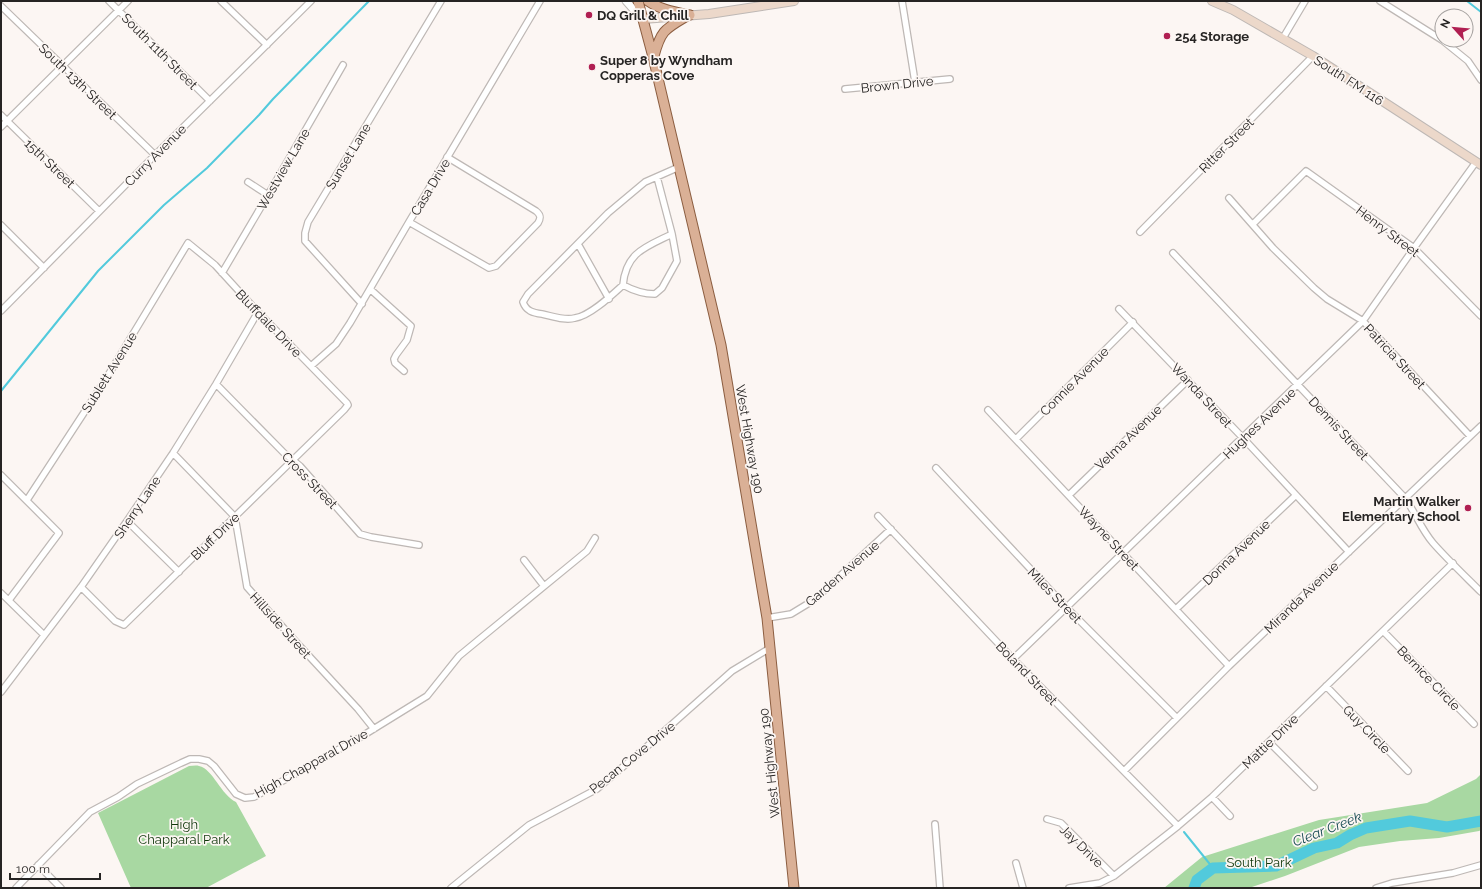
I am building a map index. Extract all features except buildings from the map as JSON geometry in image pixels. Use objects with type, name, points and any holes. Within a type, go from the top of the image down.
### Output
[{"type":"main road","name":"West Highway 190","points":[[638,1],[653,57],[721,345],[767,618],[794,888]]},
{"type":"main road","points":[[648,1],[659,8],[690,15]]},
{"type":"main road","points":[[643,19],[726,12],[794,1]]},
{"type":"main road","name":"South FM 116","points":[[1212,1],[1233,10],[1283,38],[1479,163]]},
{"type":"main road","points":[[653,57],[660,36],[664,30],[690,15]]},
{"type":"street","name":"South 11th Street","points":[[108,1],[210,101]]},
{"type":"street","points":[[1,127],[128,1]]},
{"type":"street","points":[[221,1],[267,45]]},
{"type":"street","name":"Curry Avenue","points":[[1,311],[155,155],[311,1]]},
{"type":"street","name":"Sunset Lane","points":[[362,304],[305,241],[305,233],[308,222],[441,1]]},
{"type":"street","name":"Casa Drive","points":[[312,366],[336,344],[350,324],[540,1]]},
{"type":"street","points":[[626,1],[643,19]]},
{"type":"street","points":[[902,1],[915,82]]},
{"type":"street","points":[[1283,38],[1305,1]]},
{"type":"street","points":[[1380,1],[1434,35]]},
{"type":"street","name":"South 13th Street","points":[[1,6],[155,155]]},
{"type":"street","points":[[1452,48],[1468,61],[1481,80]]},
{"type":"street","name":"Ritter Street","points":[[1140,232],[1312,56]]},
{"type":"street","name":"Westview Lane","points":[[222,273],[343,66]]},
{"type":"street","name":"Brown Drive","points":[[845,89],[950,79]]},
{"type":"street","name":"15th Street","points":[[1,115],[99,211]]},
{"type":"street","points":[[409,222],[489,268],[496,266],[538,223],[541,216],[536,211],[447,157]]},
{"type":"street","name":"Hughes Avenue","points":[[1013,659],[1363,321],[1414,248],[1479,163]]},
{"type":"street","points":[[672,234],[643,248],[628,263],[624,275],[623,285],[609,299],[577,318],[568,319],[532,313],[525,307],[523,302],[528,294],[608,213],[645,182],[679,167]]},
{"type":"street","name":"Henry Street","points":[[1254,224],[1306,171],[1414,248],[1481,316]]},
{"type":"street","points":[[623,285],[647,294],[655,294],[662,288],[677,261],[672,234],[657,177]]},
{"type":"street","points":[[248,182],[268,196]]},
{"type":"street","name":"Patricia Street","points":[[1228,198],[1254,224],[1273,248],[1314,288],[1327,299],[1363,321],[1470,436]]},
{"type":"street","points":[[1,225],[44,268]]},
{"type":"street","name":"Bluffdale Drive","points":[[188,243],[210,260],[348,405]]},
{"type":"street","name":"Sublett Avenue","points":[[27,500],[104,382],[188,243]]},
{"type":"street","points":[[578,244],[609,299]]},
{"type":"street","name":"Dennis Street","points":[[1173,253],[1405,498],[1414,511],[1421,527],[1433,543],[1481,592]]},
{"type":"street","points":[[370,289],[411,326],[406,340],[394,359],[404,371]]},
{"type":"street","name":"Wanda Street","points":[[1120,309],[1349,552]]},
{"type":"street","name":"Sherry Lane","points":[[1,692],[80,587],[173,453],[216,384],[258,312]]},
{"type":"street","name":"Connie Avenue","points":[[1016,439],[1132,322]]},
{"type":"street","name":"Velma Avenue","points":[[1069,495],[1188,380]]},
{"type":"street","name":"Cross Street","points":[[216,384],[300,466],[360,534],[419,545]]},
{"type":"street","name":"Bluff Drive","points":[[80,587],[115,621],[124,625],[348,405]]},
{"type":"street","name":"Wayne Street","points":[[988,410],[1229,666]]},
{"type":"street","name":"Miranda Avenue","points":[[1124,771],[1229,666],[1481,426]]},
{"type":"street","points":[[173,453],[235,517]]},
{"type":"street","name":"Miles Street","points":[[936,468],[1066,607],[1177,718]]},
{"type":"street","points":[[1,475],[59,533],[9,600]]},
{"type":"street","name":"Donna Avenue","points":[[1176,609],[1296,495]]},
{"type":"street","name":"Boland Street","points":[[878,516],[1013,659],[1178,826]]},
{"type":"street","name":"Hillside Street","points":[[235,517],[247,587],[374,728]]},
{"type":"street","points":[[127,521],[179,572]]},
{"type":"street","name":"Garden Avenue","points":[[767,618],[791,614],[814,600],[891,529]]},
{"type":"street","name":"High Chapparal Drive","points":[[16,888],[90,812],[118,797],[137,784],[180,762],[190,759],[199,759],[208,762],[214,766],[233,792],[241,797],[254,797],[427,696],[459,656],[587,551],[595,538]]},
{"type":"street","points":[[524,560],[544,586]]},
{"type":"street","name":"Mattie Drive","points":[[1069,888],[1100,883],[1114,876],[1178,826],[1212,797],[1453,563]]},
{"type":"street","points":[[1,593],[44,635]]},
{"type":"street","name":"Bernice Circle","points":[[1383,631],[1474,724]]},
{"type":"street","name":"Pecan Cove Drive","points":[[451,888],[529,825],[597,789],[732,671],[770,648]]},
{"type":"street","name":"Guy Circle","points":[[1326,686],[1408,771]]},
{"type":"street","points":[[1269,742],[1314,788]]},
{"type":"street","points":[[1212,797],[1230,816]]},
{"type":"street","name":"Jay Drive","points":[[1047,819],[1061,823],[1114,876]]},
{"type":"street","points":[[935,824],[940,888]]},
{"type":"street","points":[[1016,863],[1023,888]]},
{"type":"street","points":[[38,865],[61,888]]},
{"type":"street","points":[[1376,888],[1392,883],[1453,873],[1481,865]]},
{"type":"green space","name":"High Chapparal Park","points":[[189,766],[204,768],[209,772],[226,794],[236,802],[266,856],[206,888],[131,888],[98,813]]},
{"type":"green space","name":"South Park","points":[[1481,774],[1481,830],[1479,831],[1439,838],[1400,841],[1359,847],[1285,876],[1249,888],[1164,888],[1202,857],[1319,820],[1427,803],[1476,779]]},
{"type":"waterway","points":[[1,391],[98,271],[164,205],[207,168],[369,1]]},
{"type":"waterway","points":[[1467,1],[1481,12]]},
{"type":"waterway","name":"Clear Creek","points":[[1194,888],[1197,880],[1213,868],[1276,866],[1314,848],[1337,843],[1366,828],[1410,821],[1447,827],[1481,821]]},
{"type":"waterway","points":[[1184,832],[1213,868]]},
{"type":"place","name":"DQ Grill & Chill","points":[[589,15]]},
{"type":"place","name":"254 Storage","points":[[1167,36]]},
{"type":"place","name":"Super 8 by Wyndham Copperas Cove","points":[[592,67]]},
{"type":"place","name":"Martin Walker Elementary School","points":[[1468,508]]}]
